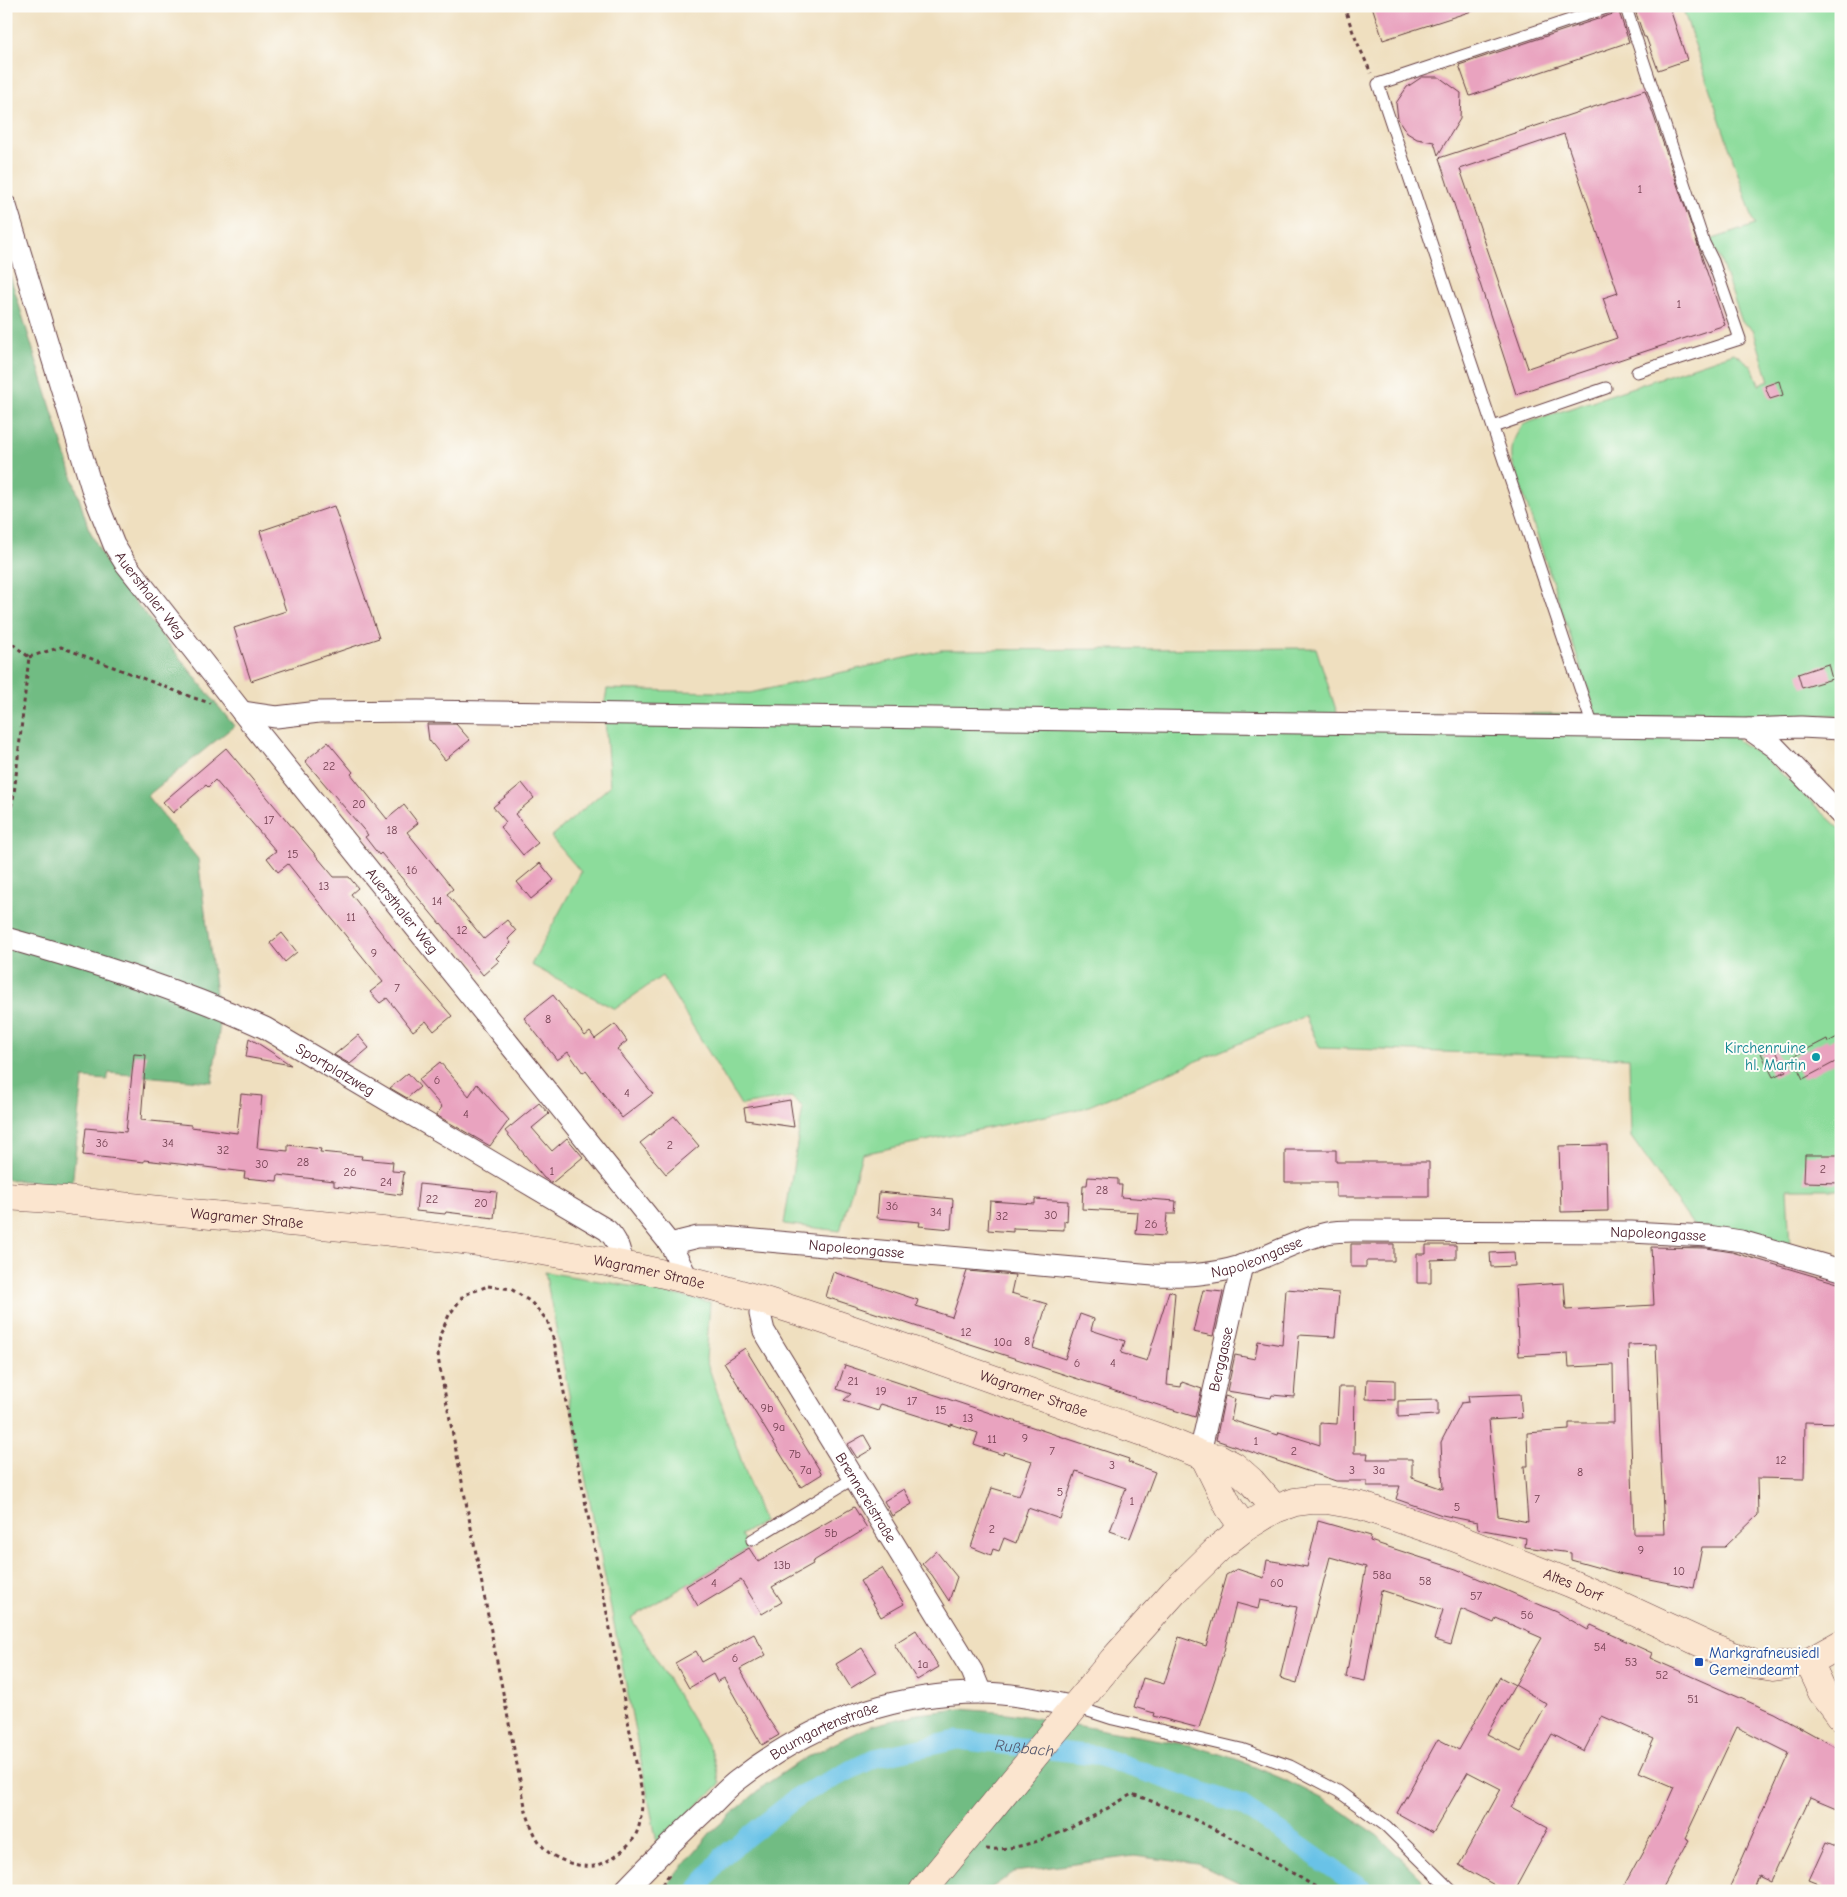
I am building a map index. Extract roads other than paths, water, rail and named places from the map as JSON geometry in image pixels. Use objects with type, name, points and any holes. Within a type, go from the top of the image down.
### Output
[{"type":"main road","name":"Wagramer Straße","points":[[6,1196],[66,1200],[523,1248],[623,1265],[688,1279],[762,1299],[921,1353],[1202,1455],[1218,1458],[1234,1466],[1251,1481],[1275,1509]]},
{"type":"main road","points":[[1202,1455],[1229,1507],[1244,1528]]},
{"type":"main road","name":"Altes Dorf","points":[[923,1891],[1140,1628],[1174,1592],[1220,1546],[1244,1528],[1275,1509],[1295,1502],[1311,1500],[1362,1506],[1456,1538],[1570,1583],[1733,1657],[1754,1664],[1773,1667],[1809,1662]]},
{"type":"main road","points":[[1841,1644],[1809,1662],[1823,1692],[1841,1716]]},
{"type":"street","name":"Auersthaler Weg","points":[[6,206],[93,492],[114,545],[136,580],[670,1244],[688,1279]]},
{"type":"street","points":[[242,712],[276,717],[319,712],[418,711],[1841,729]]},
{"type":"street","points":[[1749,729],[1775,747],[1841,815]]},
{"type":"street","name":"Sportplatzweg","points":[[6,938],[86,961],[224,1009],[265,1028],[607,1230],[617,1242],[623,1265]]},
{"type":"street","name":"Napoleongasse","points":[[670,1244],[698,1237],[722,1236],[1153,1275],[1185,1276],[1214,1273],[1242,1265],[1302,1241],[1329,1233],[1354,1231],[1631,1232],[1708,1236],[1741,1241],[1841,1270]]},
{"type":"street","name":"Berggasse","points":[[1202,1455],[1242,1265]]},
{"type":"street","name":"Brennereistraße","points":[[762,1299],[760,1314],[764,1331],[972,1671],[981,1692]]},
{"type":"street","name":"Baumgartenstraße","points":[[624,1891],[737,1780],[770,1756],[838,1720],[899,1700],[981,1692],[1043,1700],[1066,1717]]},
{"type":"lane","points":[[1593,727],[1378,84],[1612,6]]},
{"type":"lane","points":[[1623,6],[1626,8],[1704,243],[1713,261],[1740,339],[1637,372]]},
{"type":"lane","points":[[1493,426],[1606,388]]},
{"type":"lane","points":[[752,1540],[854,1478]]},
{"type":"lane","points":[[1066,1717],[1113,1720],[1241,1749],[1290,1766],[1338,1791],[1386,1826],[1452,1891]]},
{"type":"waterway","name":"Rußbach","points":[[696,1891],[722,1857],[800,1795],[875,1758],[957,1740],[1095,1755],[1242,1805],[1365,1891]]},
{"type":"place","name":"Kirchenruine hl. Martin","points":[[1816,1057]]},
{"type":"place","name":"Markgrafneusiedl Gemeindeamt","points":[[1699,1662]]}]
